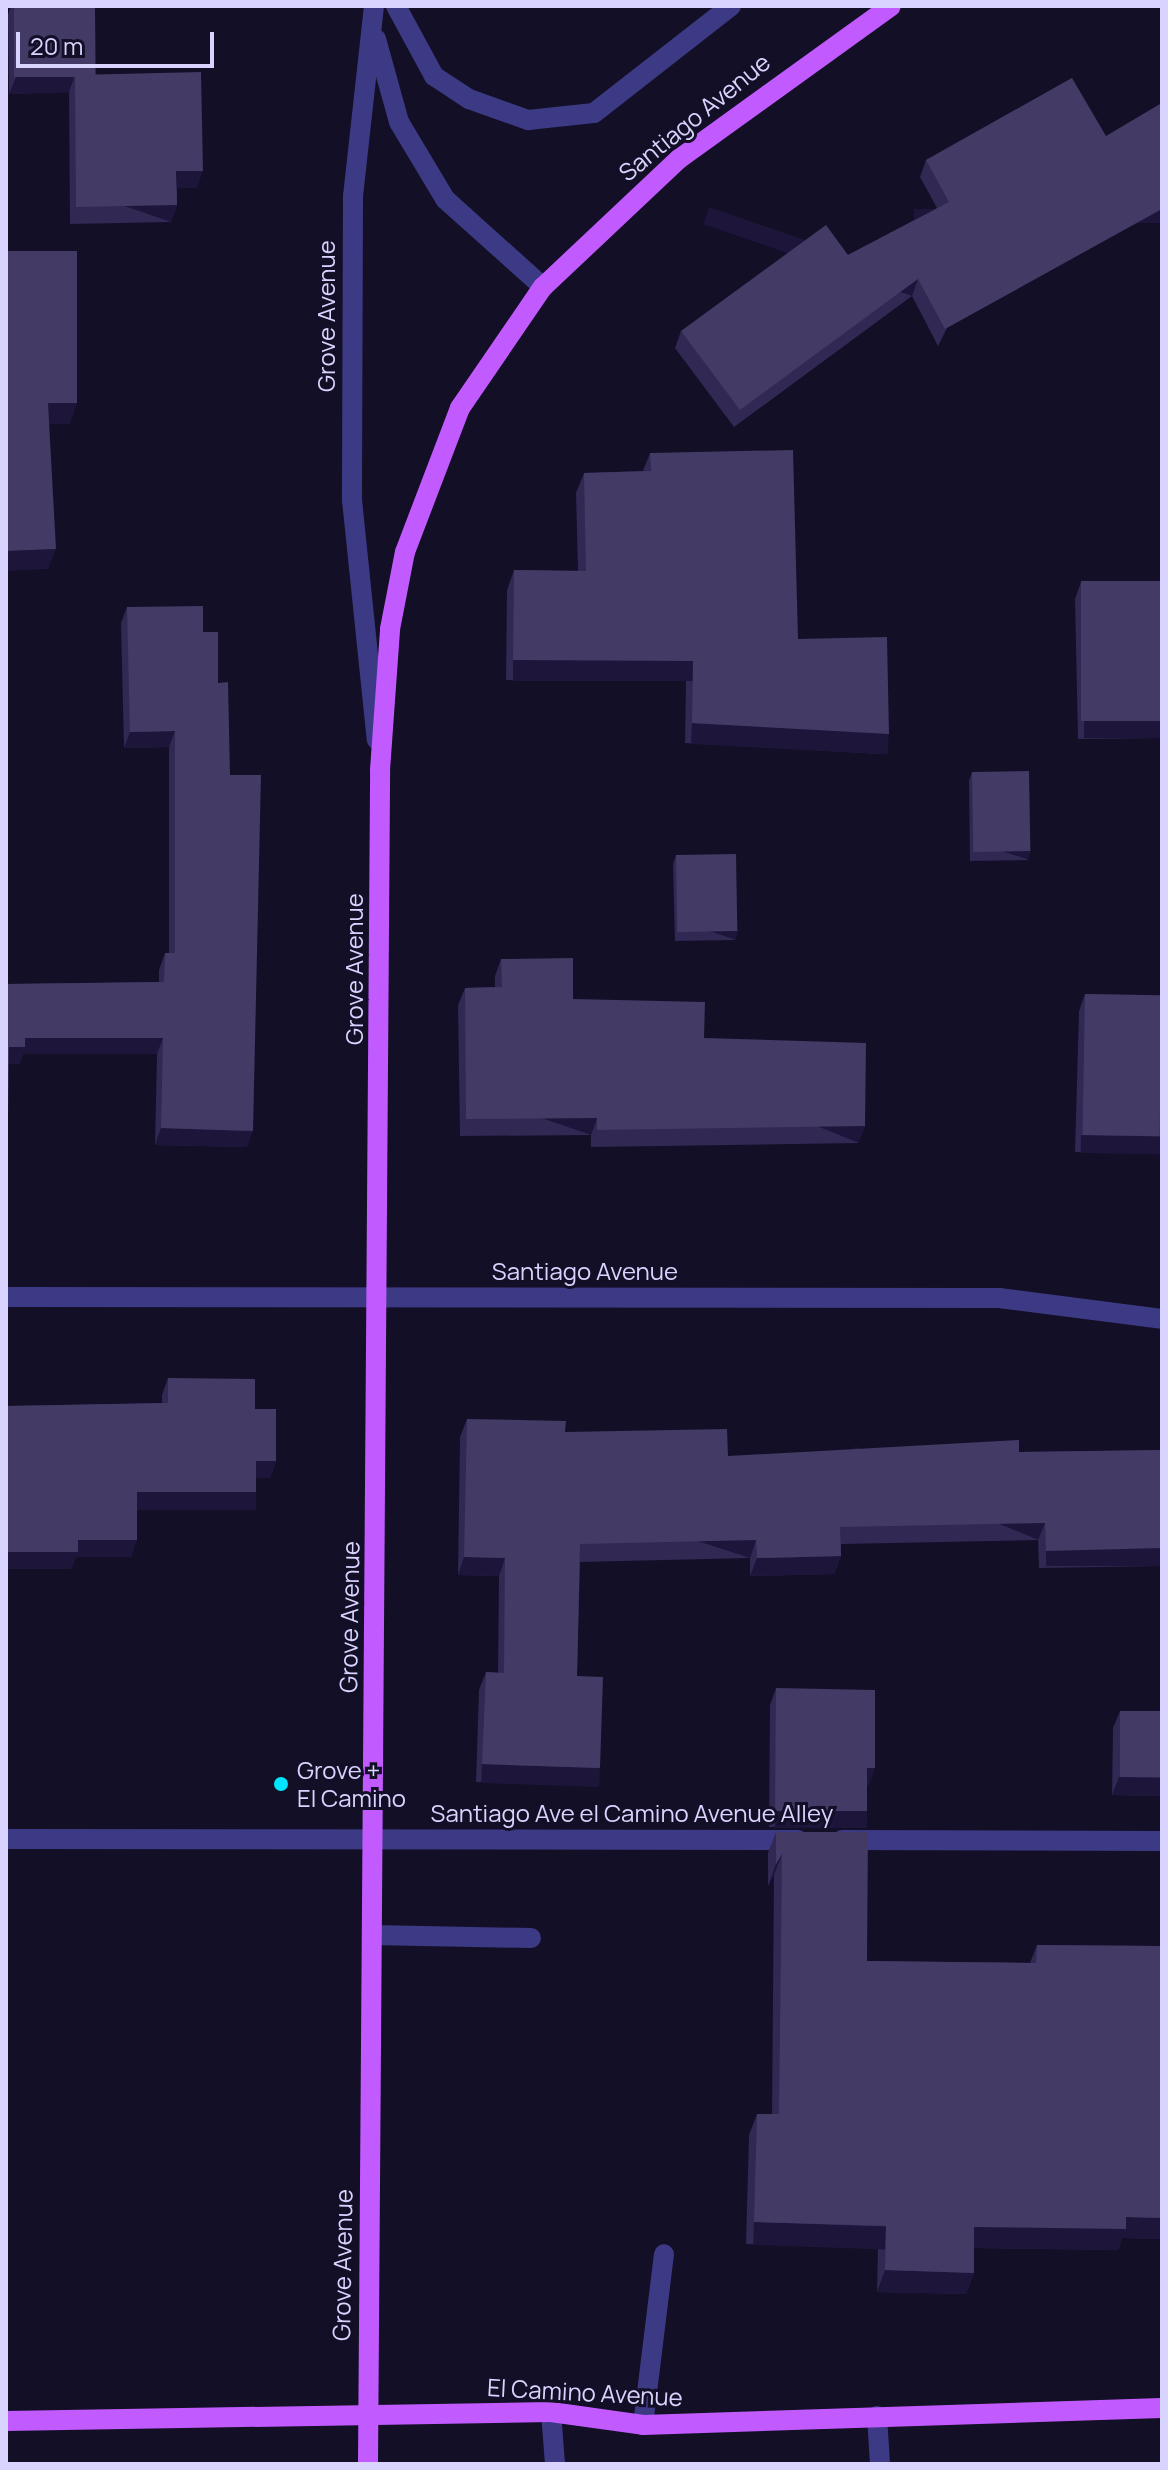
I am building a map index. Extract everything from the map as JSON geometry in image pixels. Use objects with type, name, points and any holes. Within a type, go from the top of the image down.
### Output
[{"type":"main road","name":"Santiago Avenue","points":[[543,287],[679,159],[891,6]]},
{"type":"main road","name":"Grove Avenue","points":[[368,2464],[380,770],[390,629],[430,475],[460,408],[543,287]]},
{"type":"main road","name":"El Camino Avenue","points":[[6,2421],[551,2412],[643,2425],[1162,2408]]},
{"type":"street","name":"Grove Avenue","points":[[375,6],[383,71],[422,165],[465,224],[543,287]]},
{"type":"street","name":"Grove Avenue","points":[[375,6],[353,196],[352,500],[380,770]]},
{"type":"street","points":[[396,6],[434,76],[469,99],[528,120],[594,113],[731,6]]},
{"type":"street","name":"Santiago Avenue","points":[[6,1297],[999,1298],[1162,1319]]},
{"type":"street","name":"Santiago Ave el Camino Avenue Alley","points":[[6,1839],[1162,1841]]},
{"type":"street","points":[[372,1935],[531,1938]]},
{"type":"street","points":[[643,2425],[664,2254]]},
{"type":"street","points":[[551,2412],[555,2464]]},
{"type":"street","points":[[877,2416],[880,2464]]},
{"type":"building","points":[[14,6],[95,6],[95,77],[14,77]]},
{"type":"building","points":[[201,72],[203,171],[176,171],[177,205],[76,207],[75,75]]},
{"type":"building","points":[[1072,78],[1106,136],[1160,104],[1162,209],[945,329],[918,279],[740,410],[681,331],[826,225],[848,255],[949,202],[926,160]]},
{"type":"building","points":[[6,251],[77,251],[77,403],[48,403],[56,549],[6,551]]},
{"type":"building","points":[[793,450],[798,639],[887,637],[889,734],[692,723],[693,661],[513,660],[514,570],[586,571],[584,473],[651,471],[650,453]]},
{"type":"building","points":[[1081,581],[1162,581],[1162,721],[1081,721]]},
{"type":"building","points":[[203,606],[203,632],[218,632],[218,683],[228,682],[230,775],[261,775],[253,1131],[161,1128],[163,1038],[25,1038],[25,1047],[9,1047],[6,1119],[6,984],[164,982],[165,953],[175,953],[175,731],[130,732],[127,607]]},
{"type":"building","points":[[1029,771],[1030,851],[973,852],[972,772]]},
{"type":"building","points":[[736,854],[737,931],[677,932],[676,855]]},
{"type":"building","points":[[573,958],[573,999],[705,1002],[704,1038],[866,1043],[865,1126],[597,1130],[597,1118],[466,1119],[465,988],[502,987],[501,959]]},
{"type":"building","points":[[1085,994],[1162,995],[1160,1136],[1083,1135]]},
{"type":"building","points":[[168,1378],[255,1379],[255,1409],[276,1409],[276,1461],[256,1461],[256,1492],[137,1492],[137,1540],[78,1540],[78,1552],[7,1552],[6,1406],[168,1403]]},
{"type":"building","points":[[467,1419],[566,1421],[565,1432],[727,1429],[728,1456],[1019,1440],[1019,1452],[1162,1450],[1162,1548],[1046,1551],[1045,1523],[840,1527],[841,1556],[757,1558],[756,1540],[580,1544],[577,1676],[603,1677],[600,1768],[482,1764],[486,1672],[504,1673],[505,1558],[464,1557]]},
{"type":"building","points":[[776,1688],[875,1690],[875,1768],[867,1768],[867,1811],[775,1811]]},
{"type":"building","points":[[1120,1711],[1162,1711],[1162,1777],[1120,1777]]},
{"type":"building","points":[[776,1832],[868,1832],[867,1961],[1036,1963],[1037,1945],[1162,1946],[1162,2218],[1126,2217],[1126,2229],[974,2227],[974,2273],[885,2270],[886,2226],[754,2222],[757,2114],[779,2114],[782,1854],[776,1864]]},
{"type":"place","name":"Grove + El Camino","points":[[281,1784]]}]
